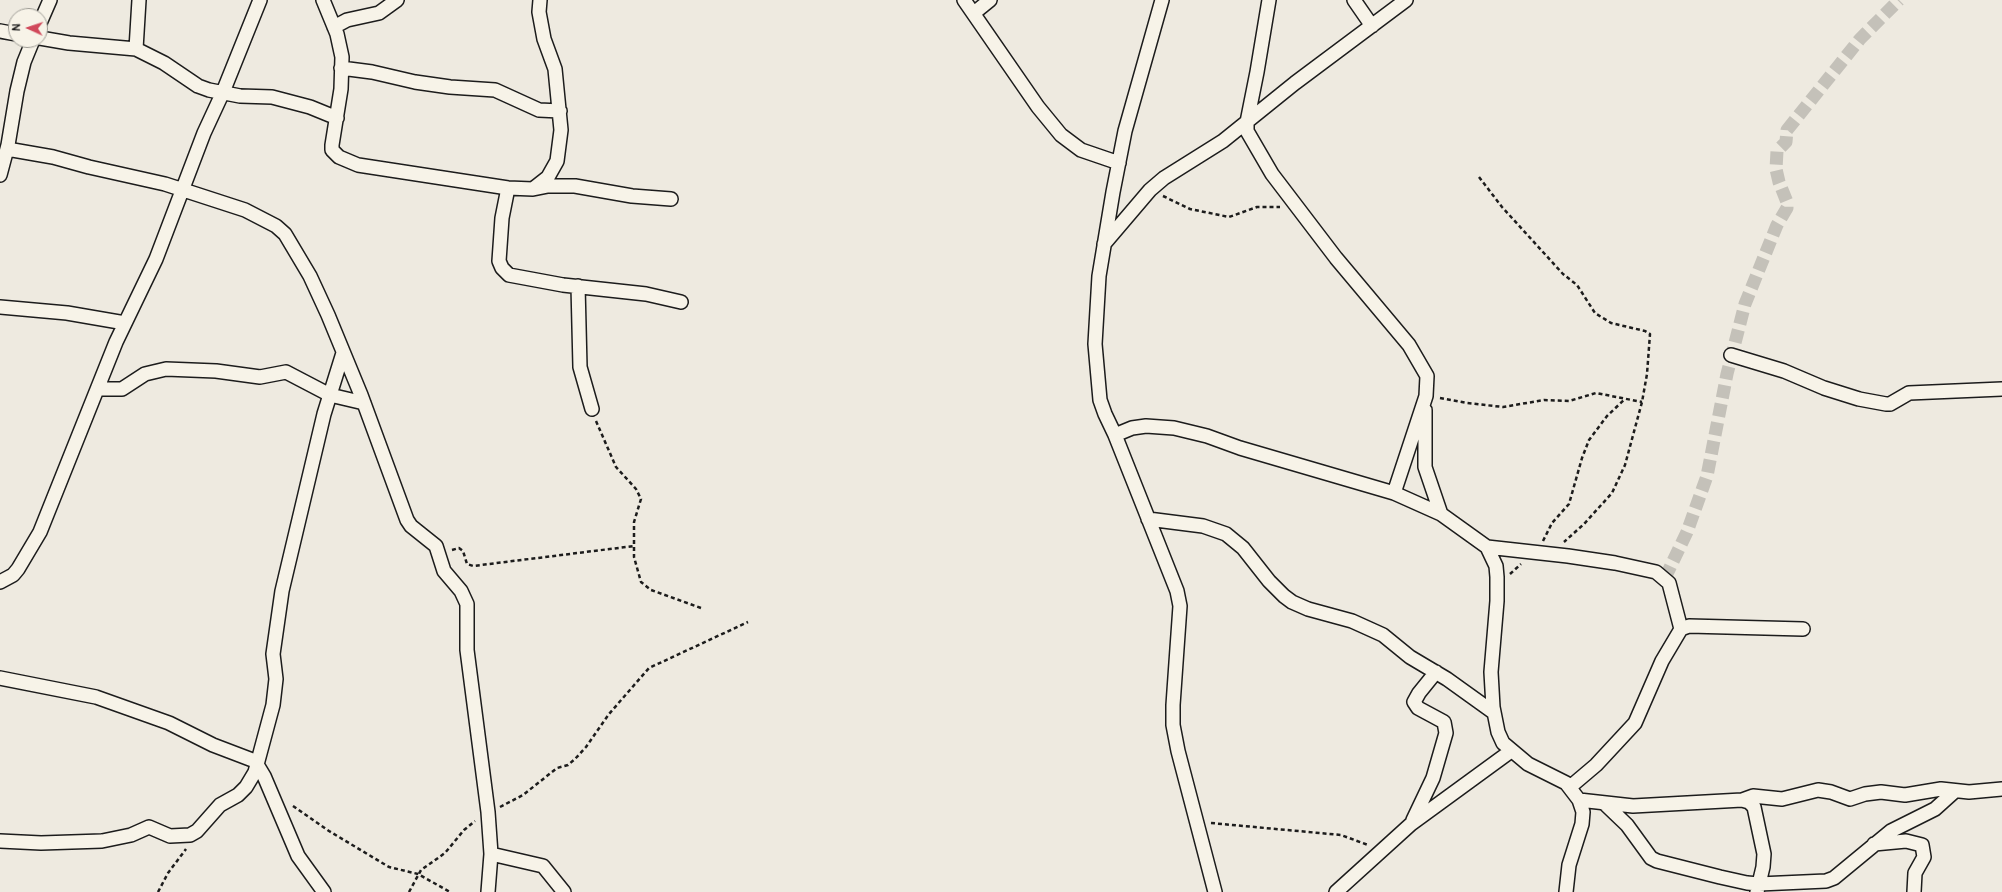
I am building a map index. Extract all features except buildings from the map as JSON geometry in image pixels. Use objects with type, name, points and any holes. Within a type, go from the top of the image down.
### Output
[{"type":"street","points":[[136,49],[139,0]]},
{"type":"street","points":[[0,582],[13,575],[18,569],[40,532],[125,323],[156,259],[204,133],[223,92],[260,0]]},
{"type":"street","points":[[323,0],[334,26],[342,57],[337,118],[332,150],[339,158],[346,161],[414,174],[508,188],[533,189],[548,186],[575,186],[632,196],[671,199]]},
{"type":"street","points":[[334,26],[347,20],[379,13],[397,0]]},
{"type":"street","points":[[533,189],[548,177],[557,161],[561,130],[555,69],[543,34],[540,0]]},
{"type":"street","points":[[964,0],[1038,107],[1061,135],[1082,150],[1119,163]]},
{"type":"street","points":[[974,13],[990,0]]},
{"type":"street","points":[[1162,0],[1125,131],[1099,276],[1095,344],[1100,400],[1177,591],[1180,606],[1173,704],[1173,725],[1215,892]]},
{"type":"street","points":[[1268,0],[1257,72],[1247,122],[1247,131],[1258,152],[1298,208],[1336,258],[1409,345],[1427,376],[1425,467],[1441,514]]},
{"type":"street","points":[[1354,0],[1372,26]]},
{"type":"street","points":[[1104,244],[1150,190],[1164,178],[1223,141],[1295,83],[1406,0]]},
{"type":"street","points":[[48,39],[69,43],[136,49],[164,63],[198,86],[209,90],[240,96],[272,97],[310,107],[337,118]]},
{"type":"street","points":[[0,175],[7,149],[17,91],[24,62],[30,48]]},
{"type":"street","points":[[341,68],[372,72],[443,86],[495,90],[538,110],[560,111]]},
{"type":"street","points":[[7,149],[54,157],[183,190],[245,210],[276,226],[285,234],[310,276],[343,353],[364,403],[407,520],[411,526],[436,546],[440,554],[444,570],[461,591],[467,604],[467,650],[488,812],[491,854],[488,892]]},
{"type":"street","points":[[508,188],[502,218],[499,261],[502,268],[509,274],[525,279],[646,294],[682,302]]},
{"type":"street","points":[[578,286],[580,367],[592,409]]},
{"type":"street","points":[[0,307],[67,313],[125,323]]},
{"type":"street","points":[[0,841],[102,841],[131,835],[149,827],[170,836],[190,835],[196,831],[220,805],[238,795],[246,787],[255,772],[256,763],[273,705],[276,679],[272,654],[282,591],[310,468],[343,353]]},
{"type":"street","points":[[1732,355],[1784,371],[1824,388],[1859,399],[1886,404],[1890,404],[1909,393],[2002,389]]},
{"type":"street","points":[[99,389],[122,389],[152,372],[184,368],[260,377],[286,372],[330,395],[364,403]]},
{"type":"street","points":[[1394,493],[1426,395]]},
{"type":"street","points":[[1115,435],[1132,428],[1146,426],[1174,428],[1207,436],[1248,450],[1394,493],[1441,514],[1487,547],[1496,566],[1498,590],[1491,672],[1493,712],[1498,732],[1503,743],[1511,751],[1528,764],[1560,779],[1570,787],[1579,800],[1583,820],[1569,865],[1566,892]]},
{"type":"street","points":[[1148,519],[1203,526],[1226,534],[1243,548],[1270,581],[1292,602],[1308,609],[1352,621],[1383,634],[1410,657],[1436,672],[1493,712]]},
{"type":"street","points":[[1487,547],[1615,563],[1656,572],[1669,583],[1681,629]]},
{"type":"street","points":[[1570,787],[1596,765],[1635,723],[1662,662],[1681,629],[1691,626],[1803,629]]},
{"type":"street","points":[[1411,824],[1433,778],[1446,733],[1444,722],[1418,708],[1414,702],[1419,692],[1436,672]]},
{"type":"street","points":[[0,678],[96,697],[170,723],[213,745],[243,755],[256,763],[264,776],[298,856],[324,892]]},
{"type":"street","points":[[1336,892],[1411,824],[1448,795],[1511,751]]},
{"type":"street","points":[[1579,800],[1633,806],[1742,800],[1753,796],[1782,799],[1818,790],[1850,799],[1877,792],[1905,795],[1942,789],[1969,792],[2002,789]]},
{"type":"street","points":[[1604,803],[1627,825],[1647,853],[1657,861],[1747,883],[1758,888],[1830,880],[1874,844],[1898,827],[1935,809],[1955,790]]},
{"type":"street","points":[[1742,800],[1749,802],[1754,807],[1763,844],[1764,860],[1758,888]]},
{"type":"street","points":[[1874,844],[1906,842],[1922,845],[1924,856],[1915,873],[1914,892]]},
{"type":"street","points":[[491,854],[543,866],[564,892]]},
{"type":"path","points":[[1479,177],[1502,207],[1563,274],[1577,285],[1595,312],[1611,323],[1645,330],[1650,334],[1650,353],[1642,402],[1625,465],[1612,493],[1584,524],[1543,553],[1505,577],[1498,590]]},
{"type":"path","points":[[1150,190],[1190,209],[1220,216],[1236,216],[1257,207],[1298,208]]},
{"type":"path","points":[[1426,395],[1467,403],[1502,407],[1544,400],[1569,401],[1596,393],[1642,402]]},
{"type":"path","points":[[1543,553],[1552,523],[1569,504],[1582,458],[1589,440],[1607,416],[1625,399]]},
{"type":"path","points":[[592,409],[601,436],[616,467],[636,489],[641,499],[634,522],[634,557],[638,574],[645,586],[686,604],[701,608]]},
{"type":"path","points":[[440,554],[459,548],[463,551],[467,564],[473,566],[634,546]]},
{"type":"path","points":[[409,892],[418,874],[426,866],[445,853],[464,830],[488,812],[523,795],[557,768],[571,762],[586,747],[609,714],[649,668],[748,622]]},
{"type":"path","points":[[288,803],[329,831],[389,867],[418,874],[450,892]]},
{"type":"path","points":[[1197,822],[1341,836],[1382,849]]},
{"type":"path","points":[[158,892],[196,831]]},
{"type":"tunnel","points":[[1665,578],[1687,532],[1707,476],[1727,374],[1745,304],[1777,225],[1787,208],[1787,202],[1779,182],[1776,169],[1777,151],[1786,142],[1787,130],[1860,39],[1899,0]]}]
